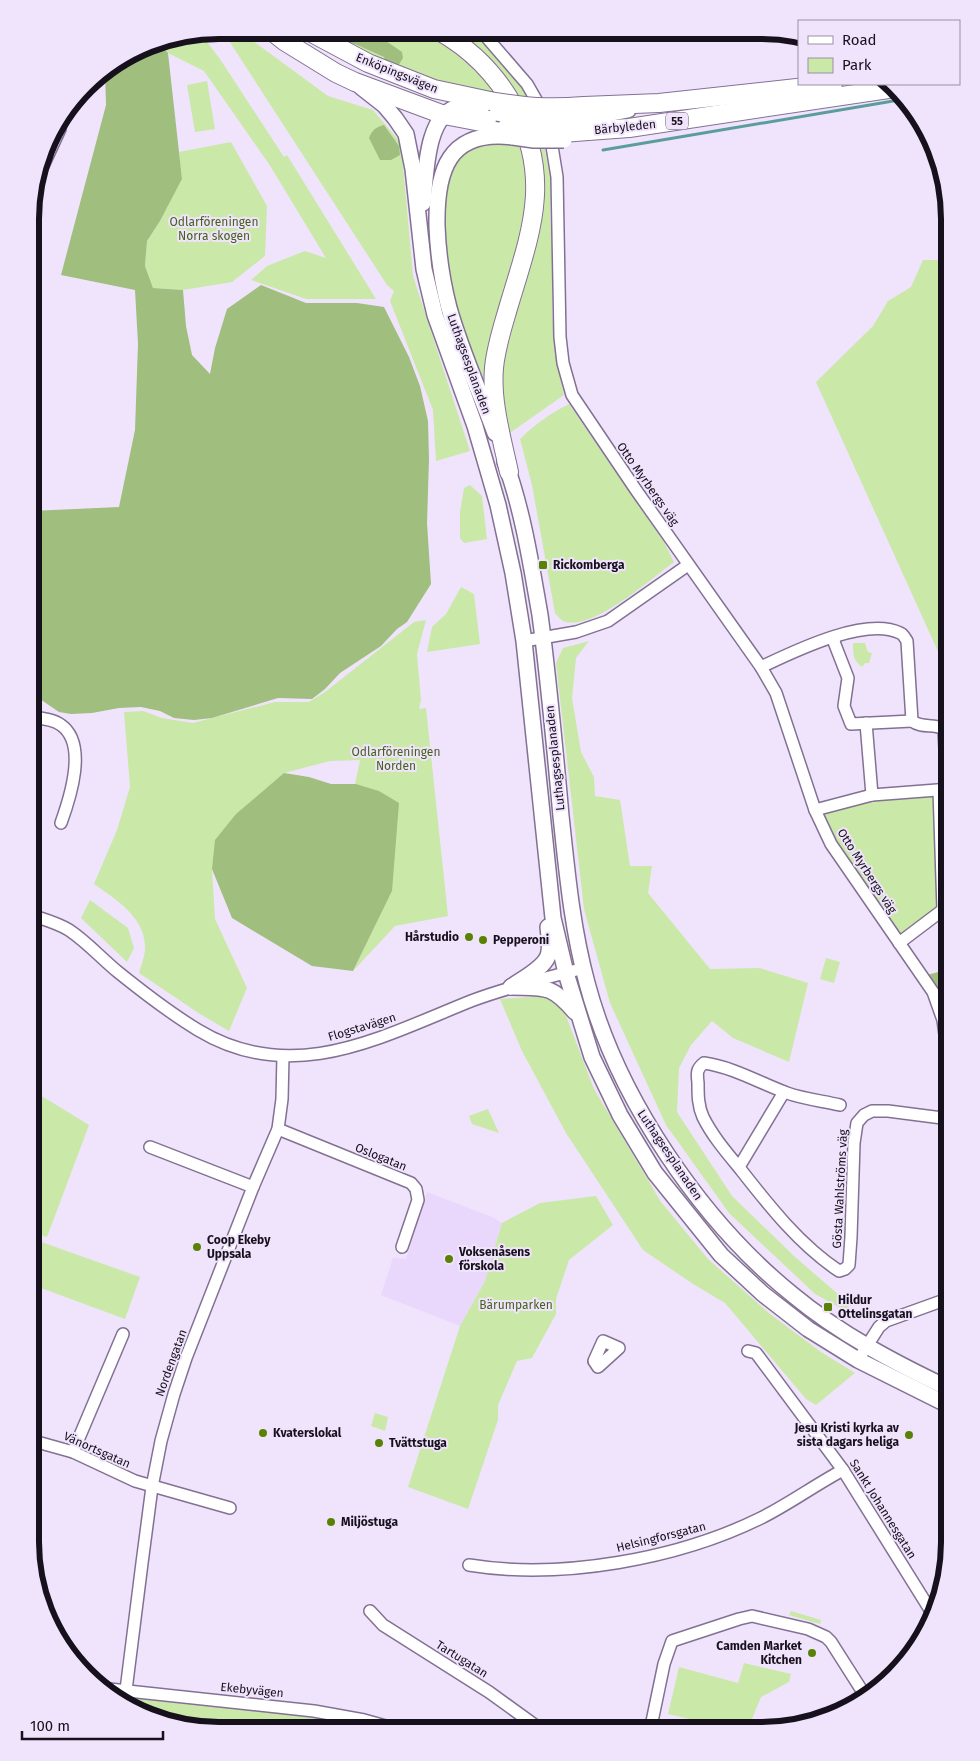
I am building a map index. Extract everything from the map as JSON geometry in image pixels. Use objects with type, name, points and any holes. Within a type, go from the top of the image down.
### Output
[{"type":"main road","name":"Enköpingsvägen","points":[[284,39],[336,73],[354,82],[444,114]]},
{"type":"main road","name":"Enköpingsvägen","points":[[324,39],[368,63],[434,89],[502,120]]},
{"type":"main road","points":[[453,39],[472,53],[492,73],[506,92],[525,127],[536,174],[535,206],[526,248],[501,331],[494,370],[495,400],[509,472]]},
{"type":"main road","name":"Luthagsesplanaden","points":[[354,82],[384,106],[406,134],[413,169],[424,269],[435,316],[475,426],[498,505],[513,573],[524,641],[553,918],[566,973],[592,1057],[620,1115],[655,1174],[721,1256],[763,1294],[808,1329],[858,1360],[941,1402]]},
{"type":"main road","name":"Bärbyleden","points":[[444,114],[502,120],[562,133],[586,123],[659,103],[824,85]]},
{"type":"main road","name":"Bärbyleden","points":[[502,120],[528,108],[554,109],[586,123],[614,129],[885,89]]},
{"type":"main road","name":"Luthagsesplanaden","points":[[420,230],[430,140],[444,114]]},
{"type":"main road","name":"Luthagsesplanaden","points":[[502,120],[488,136],[471,141],[454,154],[441,174],[437,197],[438,250],[442,280],[449,309],[509,472],[534,578],[543,638],[572,912],[596,1012],[621,1075],[654,1135],[703,1203],[736,1242],[772,1277],[828,1322],[894,1361],[941,1384]]},
{"type":"main road","points":[[511,987],[541,966],[548,957],[550,946],[541,859],[543,829]]},
{"type":"main road","points":[[511,987],[549,989],[556,992],[578,1014]]},
{"type":"street","name":"Otto Myrbergs väg","points":[[488,39],[511,64],[535,97],[546,120],[552,145],[557,177],[560,337],[572,395],[605,446],[761,668],[776,693],[816,810],[831,844],[928,984],[941,1014]]},
{"type":"street","points":[[524,641],[576,632],[608,622],[688,564]]},
{"type":"street","points":[[761,668],[800,649],[851,631],[865,629],[901,633],[907,641],[912,720]]},
{"type":"street","points":[[835,638],[834,642],[848,678],[844,706],[851,724],[912,720],[919,726],[941,727]]},
{"type":"street","points":[[39,718],[60,724],[69,733],[74,747],[73,785],[61,823]]},
{"type":"street","points":[[866,723],[872,795]]},
{"type":"street","points":[[816,810],[872,795],[941,790]]},
{"type":"street","points":[[899,943],[941,911]]},
{"type":"street","name":"Flogstavägen","points":[[39,918],[68,930],[177,1018],[212,1038],[246,1051],[283,1056],[339,1051],[511,987],[584,968]]},
{"type":"street","name":"Nordengatan","points":[[126,1690],[152,1487],[161,1441],[186,1358],[253,1187],[278,1129],[282,1099],[283,1056]]},
{"type":"street","name":"Gösta Wahlströms väg","points":[[840,1105],[784,1092],[713,1064],[704,1063],[697,1071],[700,1109],[717,1140],[774,1211],[812,1250],[839,1271],[849,1265],[854,1143],[857,1123],[864,1114],[872,1111],[888,1111],[941,1118]]},
{"type":"street","points":[[739,1167],[784,1092]]},
{"type":"street","name":"Oslogatan","points":[[278,1129],[410,1183],[416,1189],[418,1200],[402,1247]]},
{"type":"street","points":[[150,1147],[253,1187]]},
{"type":"street","points":[[858,1360],[879,1326],[886,1320],[941,1301]]},
{"type":"street","points":[[73,1452],[123,1334]]},
{"type":"street","name":"Sankt Johannesgatan","points":[[748,1351],[756,1353],[843,1470],[929,1608]]},
{"type":"street","name":"Vänortsgatan","points":[[39,1443],[73,1452],[110,1471],[152,1487]]},
{"type":"street","name":"Helsingforsgatan","points":[[469,1565],[542,1570],[609,1564],[664,1553],[718,1537],[762,1518],[843,1470]]},
{"type":"street","points":[[152,1487],[230,1508]]},
{"type":"street","name":"Tartugatan","points":[[370,1611],[383,1625],[489,1692],[530,1722]]},
{"type":"street","points":[[652,1722],[664,1664],[672,1641],[752,1616],[808,1629],[826,1637],[862,1691]]},
{"type":"street","name":"Ekebyvägen","points":[[115,1689],[314,1711],[371,1722]]},
{"type":"shaded area","name":"Voksenåsens förskola","points":[[427,1192],[492,1217],[502,1223],[485,1281],[460,1326],[381,1295],[393,1258],[406,1259]]},
{"type":"green space","points":[[205,39],[284,157],[287,155],[376,299],[306,299],[251,280],[267,266],[305,251],[326,258],[269,164],[204,71],[168,53],[163,48]]},
{"type":"green space","points":[[228,39],[250,39],[328,96],[373,110],[401,143],[413,276],[470,451],[436,461],[433,410],[390,301],[394,291],[387,285]]},
{"type":"green space","points":[[337,39],[437,39],[458,50],[504,97],[443,83],[388,65]]},
{"type":"green space","points":[[346,39],[383,39],[402,52],[403,58],[398,66],[385,60],[384,57],[355,44],[348,43]]},
{"type":"green space","points":[[454,39],[481,39],[515,77],[528,98],[519,103]]},
{"type":"green space","points":[[163,48],[168,53],[182,179],[147,241],[145,266],[153,288],[183,290],[186,326],[192,355],[210,374],[215,348],[227,309],[261,285],[306,303],[357,303],[384,307],[409,357],[420,386],[428,421],[427,523],[431,584],[407,622],[397,629],[381,646],[340,673],[325,689],[312,699],[278,698],[212,718],[194,720],[174,718],[160,711],[141,707],[71,714],[59,712],[39,698],[39,511],[119,507],[135,430],[138,344],[135,290],[61,275],[106,105],[105,79],[109,76],[150,52]]},
{"type":"green space","points":[[207,81],[215,129],[195,132],[187,85]]},
{"type":"green space","points":[[384,125],[399,146],[400,155],[391,160],[380,160],[369,138],[375,129]]},
{"type":"green space","name":"Odlarföreningen Norra skogen","points":[[231,142],[267,206],[265,256],[232,282],[183,290],[153,288],[145,266],[147,241],[182,179],[179,152]]},
{"type":"green space","points":[[485,143],[544,145],[551,183],[552,313],[557,363],[564,395],[507,435],[457,313],[446,252],[444,210],[448,176],[458,157]]},
{"type":"green space","points":[[923,260],[941,260],[941,658],[816,382],[873,326],[888,301],[911,287]]},
{"type":"green space","points":[[569,404],[664,542],[674,562],[637,591],[605,612],[575,623],[563,621],[555,613],[532,485],[520,439],[543,420]]},
{"type":"green space","points":[[470,485],[482,496],[487,539],[464,543],[460,538],[460,512],[464,488]]},
{"type":"green space","points":[[461,587],[474,594],[480,644],[427,652],[432,627],[446,614]]},
{"type":"green space","name":"Odlarföreningen Norden","points":[[426,620],[417,654],[421,700],[419,709],[426,708],[448,916],[395,926],[353,971],[392,891],[379,791],[355,784],[360,760],[330,761],[284,773],[212,869],[215,919],[247,988],[229,1031],[139,973],[145,949],[140,926],[127,909],[94,884],[117,830],[130,787],[124,712],[143,711],[162,718],[193,723],[275,702],[309,702],[325,692],[414,622]]},
{"type":"green space","points":[[589,641],[576,658],[572,698],[581,752],[594,777],[595,796],[620,800],[630,866],[652,866],[648,893],[710,969],[760,968],[808,983],[789,1062],[733,1038],[712,1021],[691,1045],[679,1068],[677,1112],[732,1196],[795,1257],[839,1295],[857,1317],[815,1294],[729,1213],[666,1125],[610,1003],[584,909],[556,663],[563,648]]},
{"type":"green space","points":[[853,643],[865,643],[868,652],[872,653],[869,663],[865,663],[862,667],[854,657]]},
{"type":"green space","points":[[284,773],[309,777],[331,784],[356,784],[379,791],[399,803],[392,891],[353,971],[312,966],[232,918],[212,869],[215,840],[236,814]]},
{"type":"green space","points":[[939,790],[941,912],[904,940],[837,842],[821,809],[872,795]]},
{"type":"green space","points":[[90,900],[128,928],[134,948],[127,962],[81,918]]},
{"type":"green space","points":[[826,958],[840,962],[834,983],[820,979]]},
{"type":"green space","points":[[941,971],[941,1027],[923,976]]},
{"type":"green space","points":[[544,996],[563,1008],[594,1089],[661,1202],[708,1259],[770,1314],[821,1352],[855,1373],[816,1405],[806,1399],[725,1303],[643,1250],[566,1133],[522,1051],[500,999]]},
{"type":"green space","points":[[39,1094],[89,1125],[47,1237],[39,1235]]},
{"type":"green space","points":[[488,1109],[499,1133],[472,1124],[469,1116]]},
{"type":"green space","name":"Bärumparken","points":[[596,1196],[613,1225],[569,1260],[556,1299],[556,1314],[532,1358],[517,1361],[498,1405],[498,1420],[468,1509],[408,1487],[460,1326],[485,1281],[502,1223],[540,1203]]},
{"type":"green space","points":[[39,1241],[140,1277],[125,1319],[39,1287]]},
{"type":"green space","points":[[375,1413],[388,1417],[385,1431],[371,1426]]},
{"type":"green space","points":[[791,1611],[821,1620],[820,1624],[789,1615]]},
{"type":"green space","points":[[744,1663],[791,1674],[789,1682],[761,1697],[751,1722],[702,1722],[668,1714],[679,1667],[738,1683]]},
{"type":"green space","points":[[126,1696],[348,1722],[196,1721],[161,1713]]},
{"type":"waterway","points":[[603,150],[896,100]]},
{"type":"place","name":"Rickomberga","points":[[543,565]]},
{"type":"place","name":"Hårstudio","points":[[469,937]]},
{"type":"place","name":"Pepperoni","points":[[483,940]]},
{"type":"place","name":"Coop Ekeby Uppsala","points":[[197,1247]]},
{"type":"place","name":"Voksenåsens förskola","points":[[449,1259]]},
{"type":"place","name":"Hildur Ottelinsgatan","points":[[828,1307]]},
{"type":"place","name":"Kvaterslokal","points":[[263,1433]]},
{"type":"place","name":"Jesu Kristi kyrka av sista dagars heliga","points":[[909,1435]]},
{"type":"place","name":"Tvättstuga","points":[[379,1443]]},
{"type":"place","name":"Miljöstuga","points":[[331,1522]]},
{"type":"place","name":"Camden Market Kitchen","points":[[812,1653]]}]
